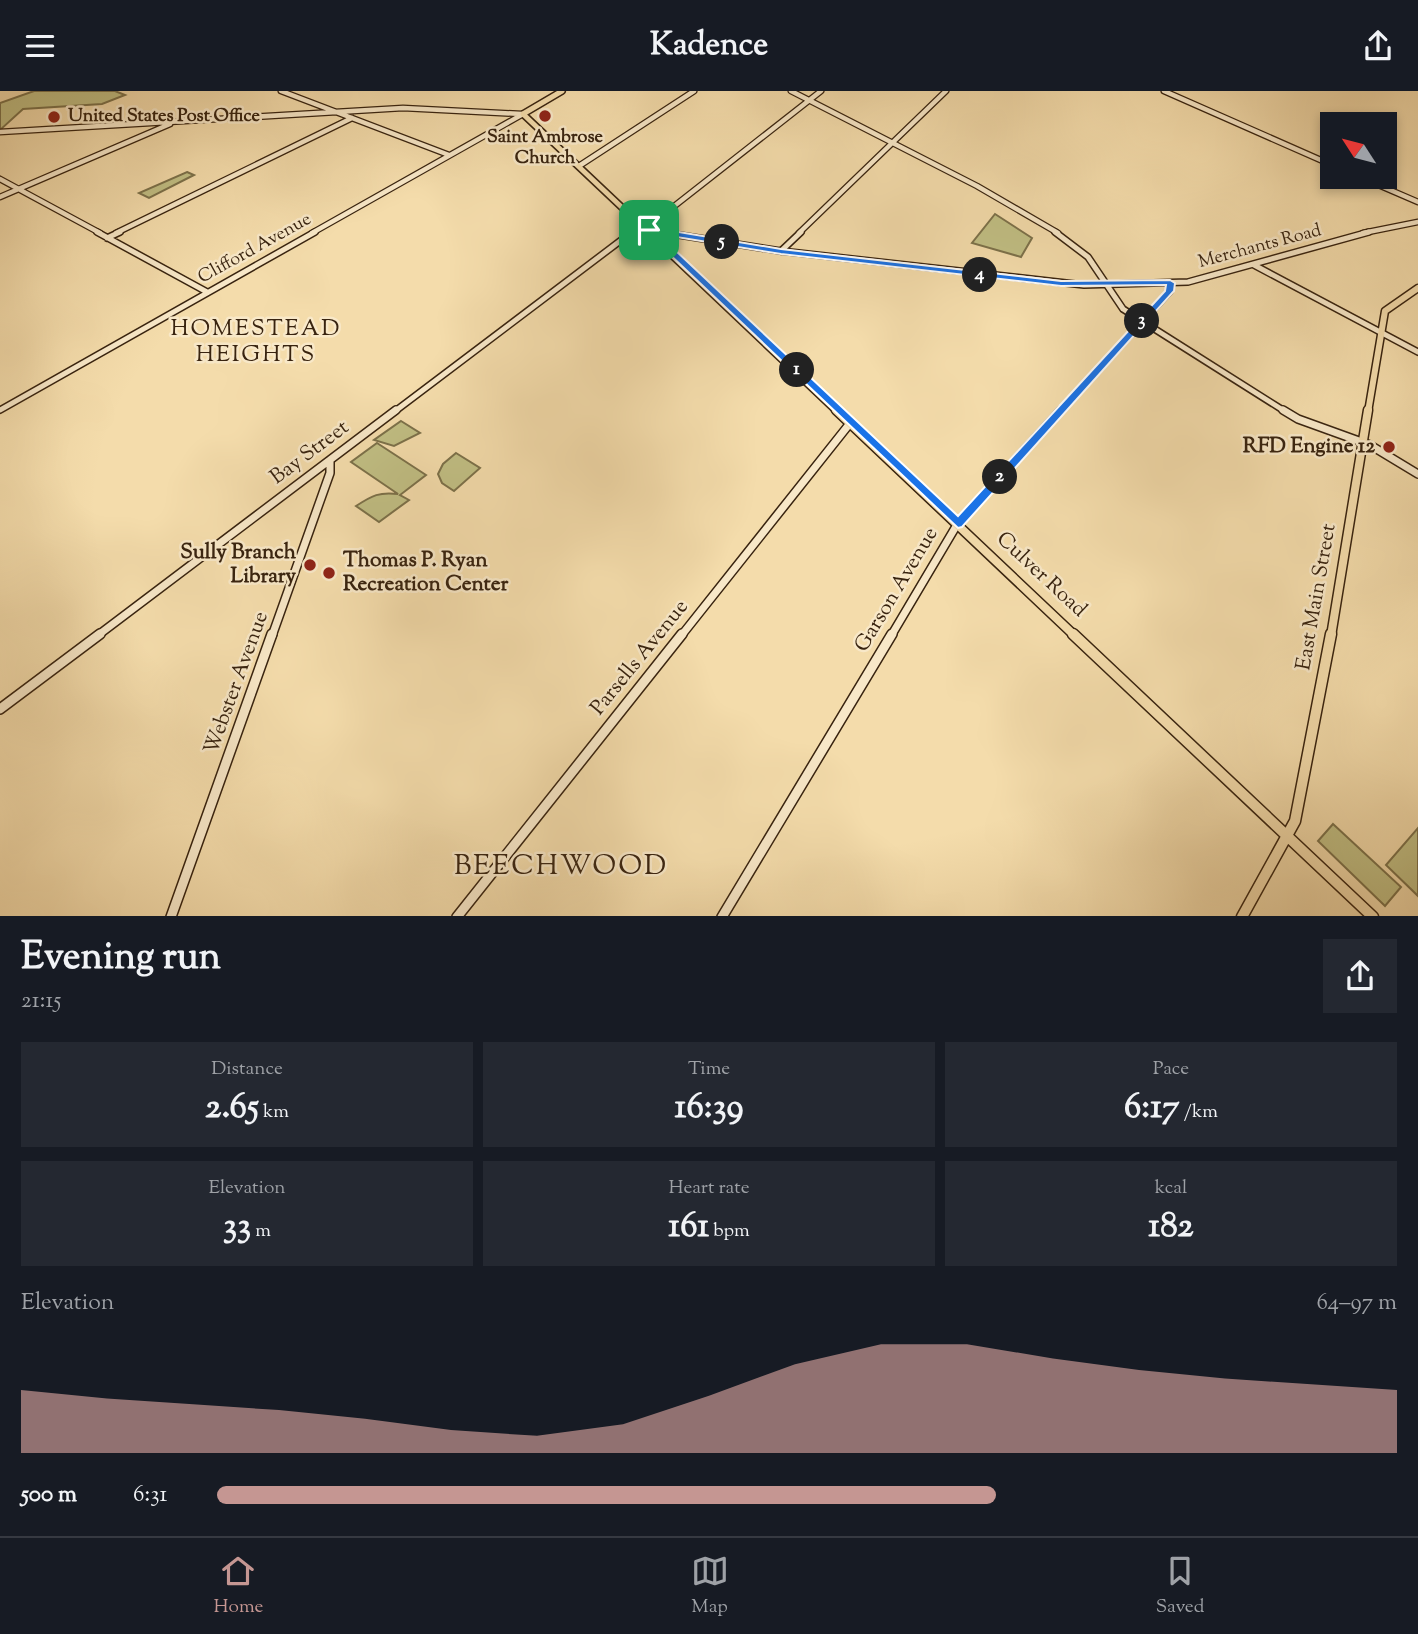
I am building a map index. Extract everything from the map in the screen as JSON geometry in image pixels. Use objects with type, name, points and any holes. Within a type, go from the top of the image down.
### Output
[{"type":"main road","points":[[523,114],[562,91]]},
{"type":"main road","name":"Culver Road","points":[[523,114],[1373,916]]},
{"type":"main road","name":"East Main Street","points":[[1242,916],[1295,821],[1332,628],[1387,307],[1418,288]]},
{"type":"street","points":[[281,91],[450,155]]},
{"type":"street","points":[[579,166],[694,91]]},
{"type":"street","points":[[791,91],[988,192],[1079,247],[1090,258],[1119,305],[1142,321],[1298,419],[1363,442],[1418,474]]},
{"type":"street","name":"Bay Street","points":[[0,709],[642,224],[668,211],[821,91]]},
{"type":"street","points":[[781,251],[946,91]]},
{"type":"street","points":[[1164,91],[1320,160]]},
{"type":"street","points":[[0,132],[412,108],[523,114]]},
{"type":"street","name":"Clifford Avenue","points":[[0,409],[523,114]]},
{"type":"street","points":[[107,238],[352,118]]},
{"type":"street","points":[[0,197],[175,121]]},
{"type":"street","points":[[0,179],[206,292]]},
{"type":"street","points":[[1388,189],[1418,202]]},
{"type":"street","name":"Merchants Road","points":[[649,230],[781,251],[1061,284],[1106,284],[1188,282],[1375,229],[1418,222]]},
{"type":"street","points":[[1254,264],[1418,352]]},
{"type":"street","name":"Garson Avenue","points":[[722,916],[958,523],[1170,291],[1170,283]]},
{"type":"street","name":"Parsells Avenue","points":[[457,916],[851,422]]},
{"type":"street","points":[[330,473],[357,440]]},
{"type":"street","name":"Webster Avenue","points":[[172,916],[330,473],[330,460]]},
{"type":"shaded area","points":[[34,91],[115,91],[125,95],[102,104],[23,109],[0,130],[0,103]]},
{"type":"shaded area","points":[[187,172],[194,175],[149,198],[139,193]]},
{"type":"shaded area","points":[[995,214],[1032,238],[1021,257],[972,243]]},
{"type":"shaded area","points":[[401,421],[420,433],[394,446],[374,440]]},
{"type":"shaded area","points":[[377,443],[426,475],[400,495],[409,500],[379,522],[356,506],[376,495],[398,494],[351,462]]},
{"type":"shaded area","points":[[456,453],[480,468],[454,491],[442,483],[438,474],[443,464]]},
{"type":"shaded area","points":[[1333,824],[1401,887],[1385,906],[1318,841]]},
{"type":"shaded area","points":[[1418,828],[1418,896],[1386,865]]},
{"type":"place","name":"Saint Ambrose Church","points":[[545,116]]},
{"type":"place","name":"United States Post Office","points":[[54,117]]},
{"type":"place","name":"RFD Engine 12","points":[[1389,447]]},
{"type":"place","name":"Sully Branch Library","points":[[310,565]]},
{"type":"place","name":"Thomas P. Ryan Recreation Center","points":[[329,573]]},
{"type":"district","name":"HOMESTEAD HEIGHTS","points":[[256,342]]},
{"type":"district","name":"BEECHWOOD","points":[[561,867]]},
{"type":"route","points":[[649,230],[781,251],[1061,284],[1170,283],[1170,291],[958,523],[649,230]]}]
